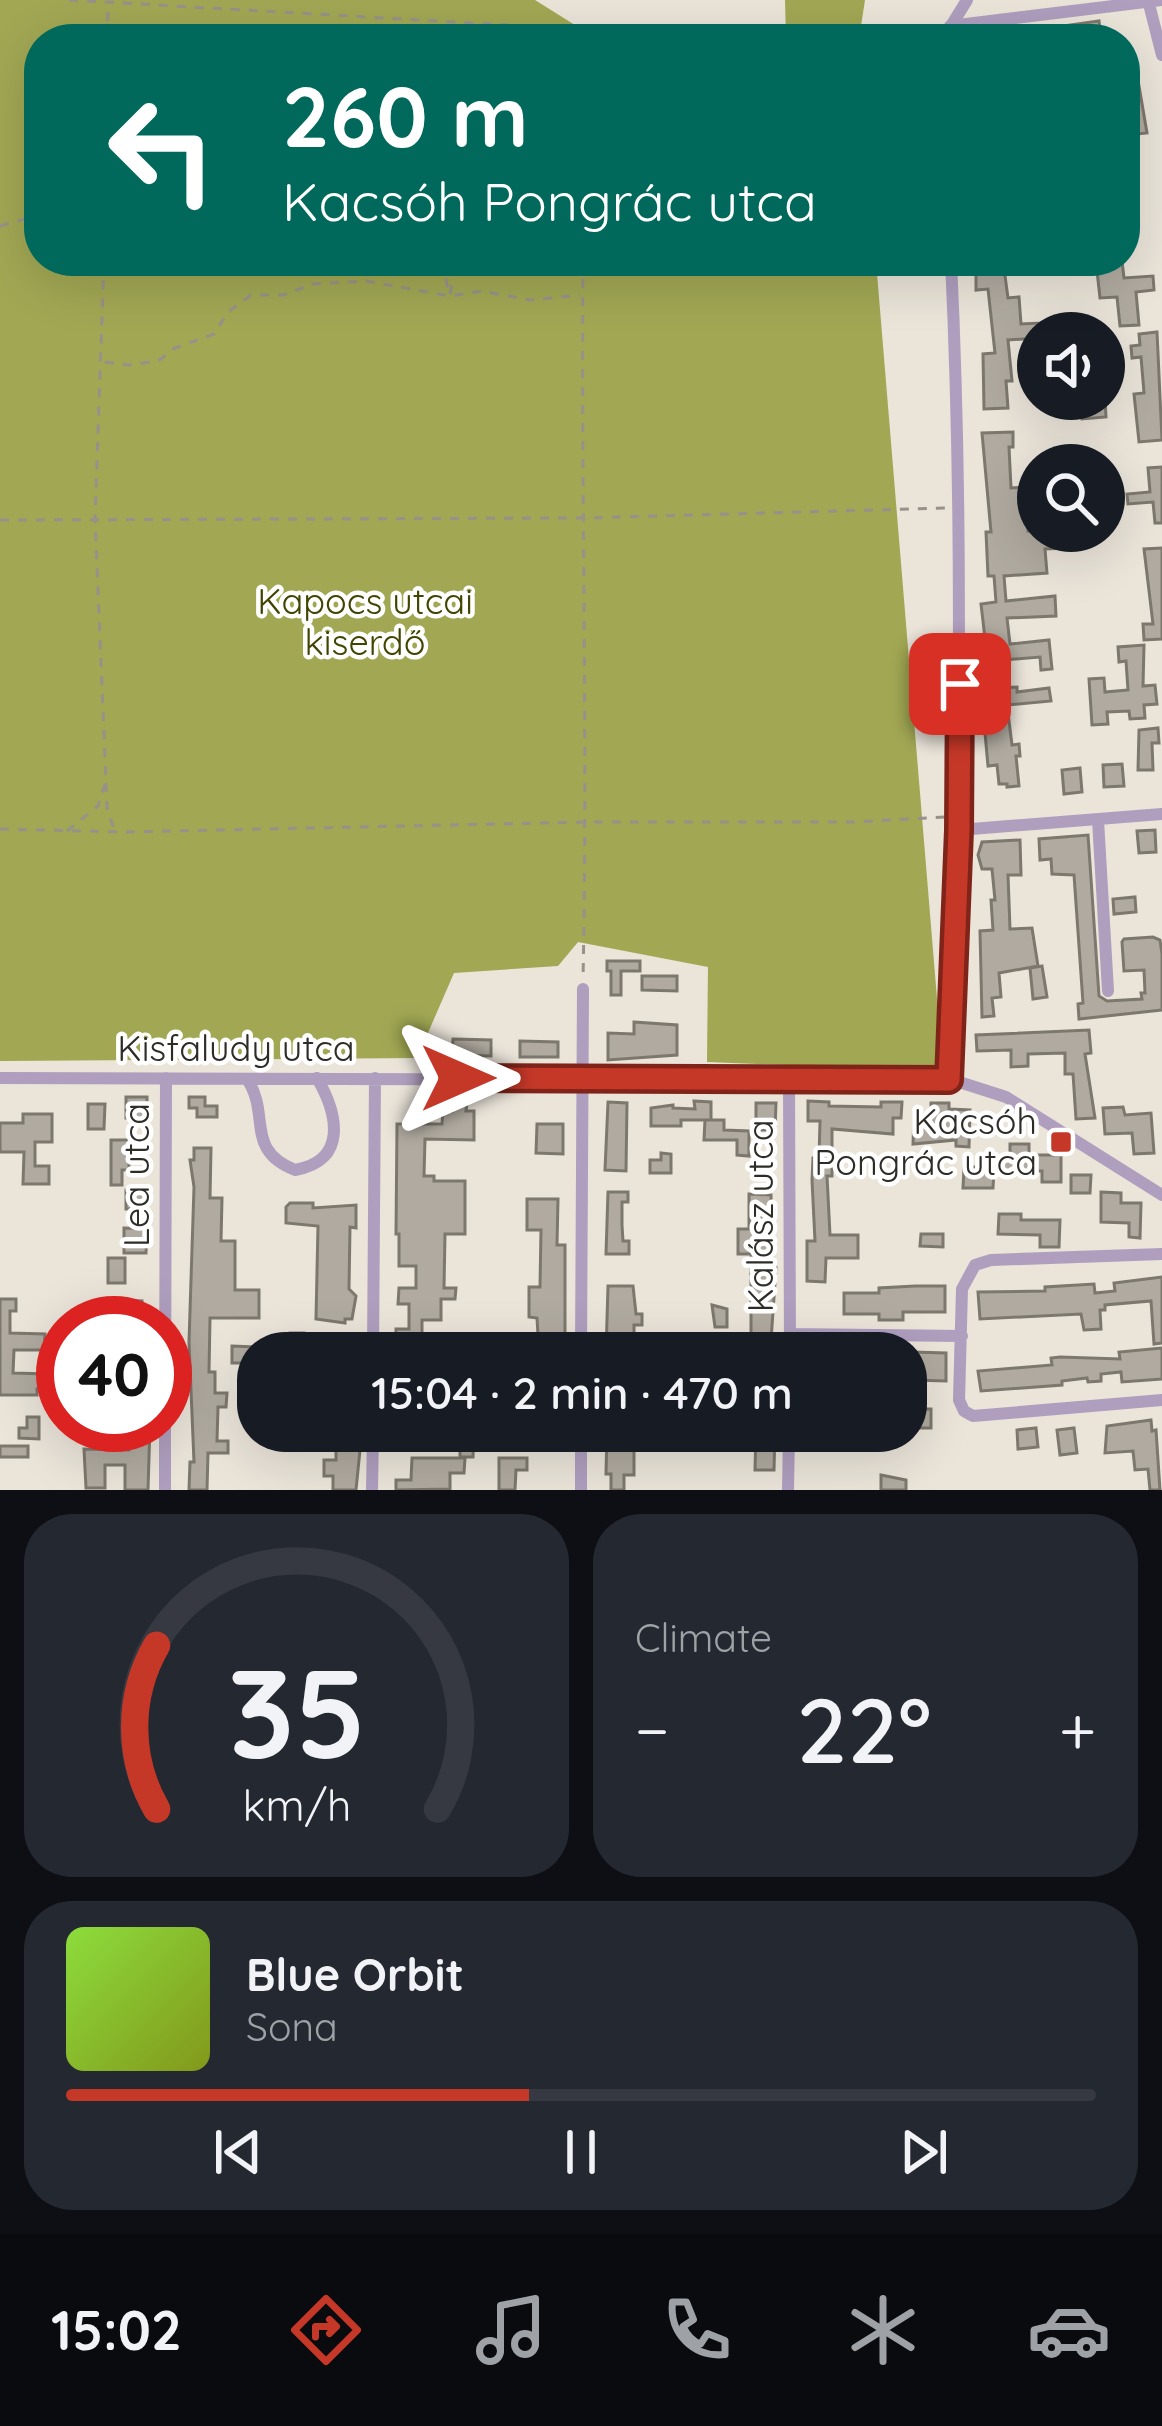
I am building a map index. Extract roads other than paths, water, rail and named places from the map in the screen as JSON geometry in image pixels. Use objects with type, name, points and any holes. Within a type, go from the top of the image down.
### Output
[{"type":"street","points":[[1003,24],[1162,0]]},
{"type":"street","points":[[1149,1],[1162,55]]},
{"type":"street","points":[[949,1080],[959,823],[960,508],[952,276]]},
{"type":"street","points":[[959,823],[1162,814]]},
{"type":"street","points":[[1098,820],[1108,991]]},
{"type":"street","points":[[581,1332],[583,989]]},
{"type":"street","name":"Kisfaludy utca","points":[[0,1078],[949,1080],[1006,1097],[1162,1195]]},
{"type":"street","name":"Lea utca","points":[[165,1296],[166,1078]]},
{"type":"street","points":[[247,1079],[255,1092],[262,1142],[269,1155],[295,1170],[320,1162],[334,1140],[329,1098],[317,1078]]},
{"type":"street","points":[[373,1332],[375,1078]]},
{"type":"street","name":"Kalász utca","points":[[789,1079],[790,1332]]},
{"type":"street","points":[[1162,1254],[980,1262],[964,1279],[956,1335],[959,1400],[973,1417],[1162,1400]]},
{"type":"street","points":[[927,1335],[956,1335]]},
{"type":"street","name":"Lea utca","points":[[165,1452],[165,1490]]},
{"type":"street","points":[[372,1490],[373,1452]]},
{"type":"street","points":[[581,1452],[581,1490]]},
{"type":"street","points":[[788,1490],[789,1452]]},
{"type":"place","name":"Kacsóh Pongrác utca","points":[[1061,1142]]},
{"type":"park label","name":"Kapocs utcai kiserdő","points":[[365,622]]}]
